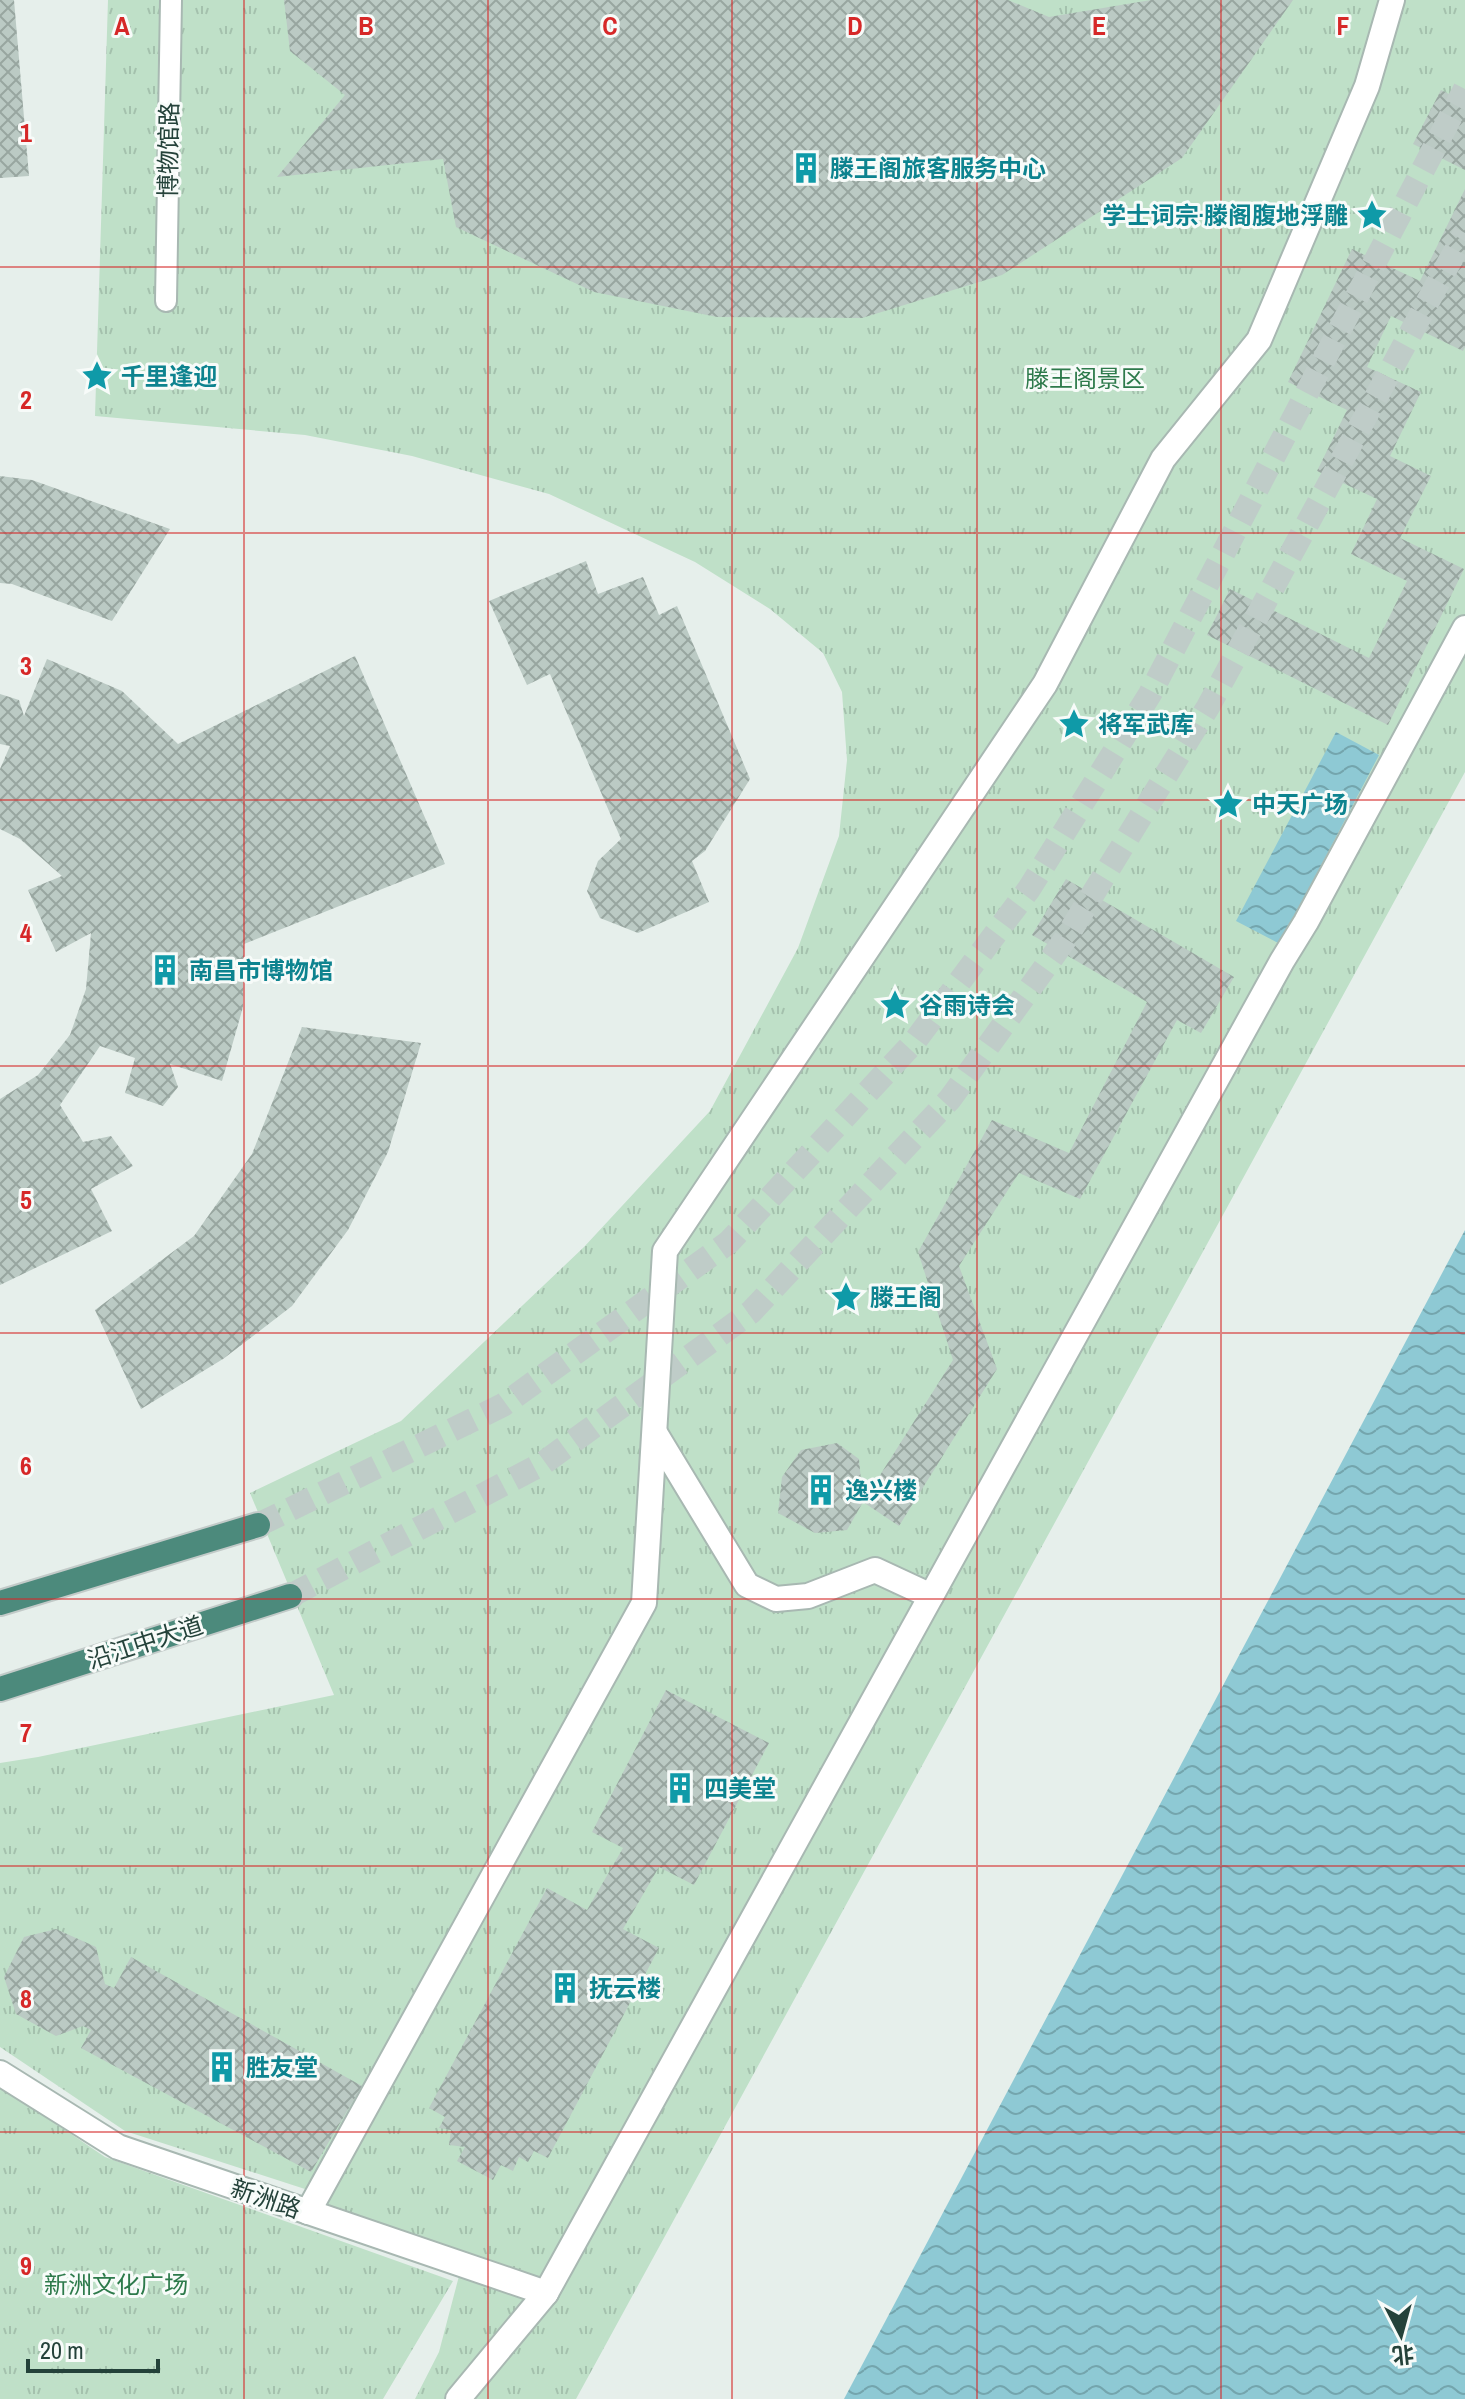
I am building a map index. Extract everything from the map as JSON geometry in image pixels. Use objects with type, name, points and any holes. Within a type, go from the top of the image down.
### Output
[{"type":"highway","points":[[0,1603],[258,1525]]},
{"type":"highway","name":"沿江中大道","points":[[0,1689],[290,1596]]},
{"type":"street","points":[[308,2212],[644,1603],[665,1251],[1045,684],[1163,459],[1259,340],[1367,86],[1392,0]]},
{"type":"street","points":[[458,2399],[546,2293],[1306,922],[1465,628]]},
{"type":"street","points":[[655,1433],[747,1585],[776,1599],[808,1596],[875,1570],[931,1596]]},
{"type":"street","name":"新洲路","points":[[0,2073],[118,2147],[546,2293]]},
{"type":"lane","name":"博物馆路","points":[[166,301],[171,0]]},
{"type":"green space","name":"滕王阁景区","points":[[108,0],[1465,0],[1465,772],[576,2399],[415,2399],[439,2352],[459,2276],[296,2219],[308,2190],[125,2131],[0,2047],[0,1763],[334,1695],[250,1493],[401,1421],[584,1247],[710,1111],[798,948],[839,836],[847,760],[842,692],[823,653],[770,609],[695,562],[549,494],[412,456],[305,435],[95,416]]},
{"type":"green space","name":"新洲文化广场","points":[[0,2086],[105,2157],[453,2281],[383,2399],[0,2399]]},
{"type":"water","points":[[1336,732],[1379,755],[1280,944],[1236,921]]},
{"type":"water","points":[[1465,1230],[1465,2399],[844,2399]]},
{"type":"building","points":[[0,0],[14,0],[29,176],[0,178]]},
{"type":"building","name":"滕王阁旅客服务中心","points":[[284,0],[1008,0],[1049,17],[1151,0],[1293,0],[1182,158],[1002,275],[862,318],[717,317],[594,292],[456,227],[443,159],[277,177],[345,95],[290,51]]},
{"type":"building","points":[[1441,90],[1465,102],[1465,170],[1413,144]]},
{"type":"building","points":[[1465,189],[1463,351],[1391,316],[1367,367],[1421,392],[1390,456],[1431,476],[1400,538],[1464,569],[1388,725],[1207,635],[1230,589],[1369,658],[1407,581],[1351,554],[1377,499],[1317,471],[1347,410],[1288,382],[1352,249],[1420,281]]},
{"type":"building","points":[[0,476],[32,480],[170,529],[112,621],[12,584],[0,583]]},
{"type":"building","points":[[586,561],[598,594],[643,577],[659,615],[677,606],[750,779],[705,851],[692,861],[709,902],[638,933],[600,918],[587,891],[598,861],[621,839],[550,674],[527,685],[489,601]]},
{"type":"building","name":"南昌市博物馆","points":[[355,656],[445,864],[244,944],[243,1007],[222,1081],[170,1064],[178,1087],[163,1106],[125,1093],[135,1058],[100,1046],[60,1105],[83,1142],[111,1136],[133,1166],[91,1189],[112,1231],[0,1285],[0,1099],[38,1075],[70,1035],[86,989],[91,933],[56,952],[28,890],[62,876],[20,839],[0,829],[0,769],[10,746],[0,744],[0,694],[19,700],[24,716],[47,659],[122,691],[178,744]]},
{"type":"building","points":[[1066,879],[1234,977],[1201,1033],[1177,1020],[1080,1199],[1019,1173],[959,1266],[997,1369],[899,1526],[863,1502],[953,1360],[918,1252],[992,1120],[1069,1153],[1147,1002],[1032,935]]},
{"type":"building","points":[[302,1027],[421,1043],[388,1152],[348,1230],[292,1306],[223,1359],[141,1409],[95,1310],[194,1236],[252,1154]]},
{"type":"building","name":"逸兴楼","points":[[837,1443],[859,1459],[863,1502],[847,1530],[815,1533],[778,1513],[782,1477],[801,1450]]},
{"type":"building","points":[[666,1690],[769,1743],[694,1885],[659,1867],[623,1929],[659,1948],[548,2158],[534,2151],[528,2162],[519,2157],[513,2171],[501,2165],[493,2180],[457,2161],[465,2147],[449,2145],[451,2130],[439,2128],[445,2117],[429,2108],[547,1888],[587,1910],[623,1848],[592,1832]]},
{"type":"building","name":"胜友堂","points":[[56,1929],[96,1947],[105,1984],[114,1988],[131,1957],[362,2086],[311,2172],[81,2048],[91,2030],[83,2026],[56,2036],[16,2014],[4,1977],[24,1937]]},
{"type":"tunnel","points":[[258,1525],[503,1405],[729,1242],[915,1041],[1029,889],[1150,694],[1465,89]]},
{"type":"tunnel","points":[[290,1596],[542,1464],[751,1312],[950,1099],[1064,941],[1208,707],[1465,233]]},
{"type":"place","name":"滕王阁旅客服务中心","points":[[806,168]]},
{"type":"place","name":"学士词宗·滕阁腹地浮雕","points":[[1372,215]]},
{"type":"place","name":"千里逢迎","points":[[97,376]]},
{"type":"place","name":"将军武库","points":[[1074,724]]},
{"type":"place","name":"中天广场","points":[[1228,804]]},
{"type":"place","name":"南昌市博物馆","points":[[165,970]]},
{"type":"place","name":"谷雨诗会","points":[[895,1005]]},
{"type":"place","name":"滕王阁","points":[[846,1297]]},
{"type":"place","name":"逸兴楼","points":[[821,1490]]},
{"type":"place","name":"四美堂","points":[[680,1788]]},
{"type":"place","name":"抚云楼","points":[[565,1988]]},
{"type":"place","name":"胜友堂","points":[[222,2067]]}]
